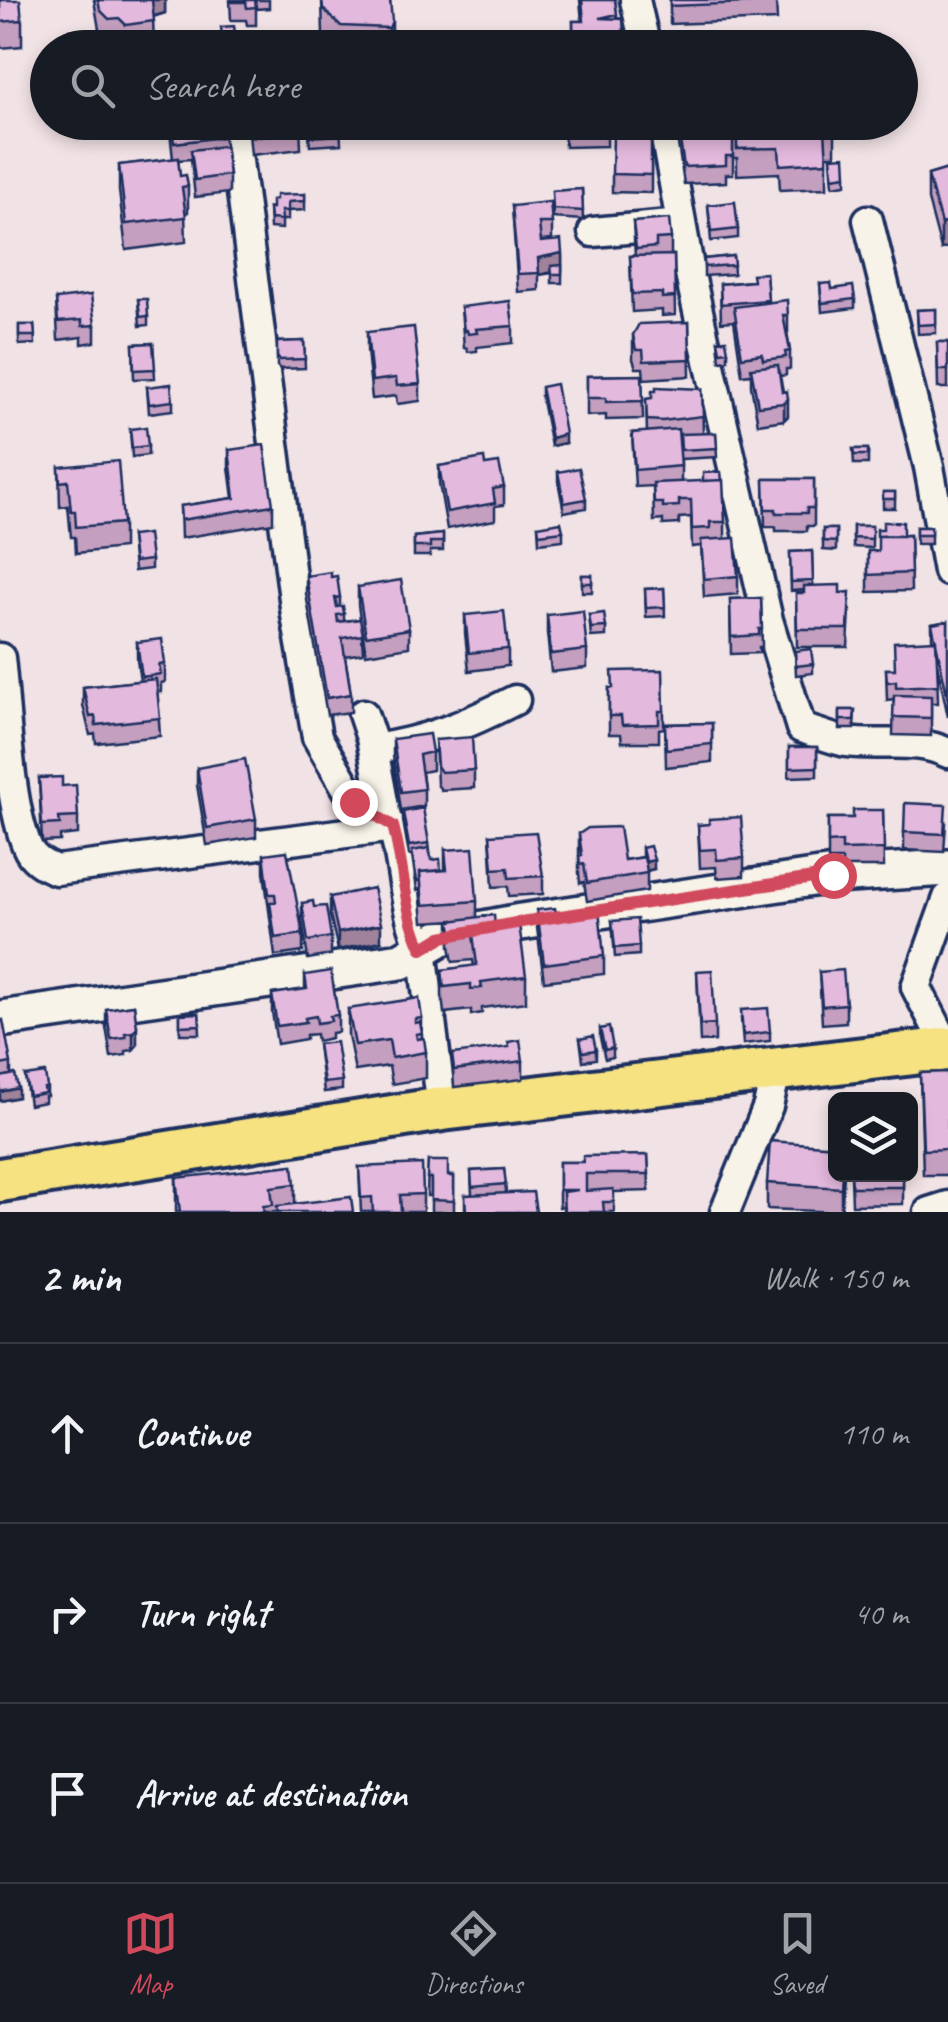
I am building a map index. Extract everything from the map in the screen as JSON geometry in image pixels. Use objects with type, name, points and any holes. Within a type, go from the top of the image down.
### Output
[{"type":"main road","points":[[0,1180],[442,1109],[948,1049]]},
{"type":"street","points":[[635,0],[642,30]]},
{"type":"street","points":[[236,140],[296,616],[317,737],[354,802],[390,824]]},
{"type":"street","points":[[666,140],[692,284],[768,620],[800,728],[845,742],[907,743],[948,753]]},
{"type":"street","points":[[868,220],[938,466],[948,571]]},
{"type":"street","points":[[593,232],[682,224]]},
{"type":"street","points":[[0,658],[16,802],[27,848],[40,863],[56,870],[390,824]]},
{"type":"street","points":[[374,748],[408,744],[445,733],[515,700]]},
{"type":"street","points":[[364,714],[402,860],[414,932],[422,949],[442,1109]]},
{"type":"street","points":[[0,1019],[401,961],[442,937],[560,916],[833,875],[948,868]]},
{"type":"street","points":[[948,898],[916,987],[948,1049]]},
{"type":"street","points":[[725,1212],[768,1106],[777,1067]]},
{"type":"street","points":[[930,1212],[948,1206]]},
{"type":"building","points":[[0,0],[20,0],[22,20],[0,22]]},
{"type":"building","points":[[98,0],[152,0],[154,21],[126,25],[119,18],[109,19],[100,10]]},
{"type":"building","points":[[231,0],[255,0],[256,7],[247,8],[246,2]]},
{"type":"building","points":[[322,0],[390,0],[392,21],[389,28],[341,26],[323,9]]},
{"type":"building","points":[[582,0],[615,0],[617,14],[600,18],[623,19],[624,30],[573,30],[573,21],[584,21]]},
{"type":"building","points":[[670,0],[776,0],[777,2],[670,6]]},
{"type":"building","points":[[613,140],[651,140],[651,175],[612,174]]},
{"type":"building","points":[[680,140],[737,140],[733,141],[733,156],[726,156],[726,165],[684,167]]},
{"type":"building","points":[[737,140],[826,140],[827,162],[780,165],[779,148],[737,149]]},
{"type":"building","points":[[225,146],[229,175],[195,180],[191,150]]},
{"type":"building","points":[[845,156],[846,175],[833,177],[831,157]]},
{"type":"building","points":[[178,158],[180,176],[186,175],[188,186],[182,187],[186,217],[126,224],[119,165]]},
{"type":"building","points":[[948,169],[948,222],[941,224],[928,175]]},
{"type":"building","points":[[582,189],[583,211],[553,209],[552,191]]},
{"type":"building","points":[[305,194],[305,201],[288,202],[288,211],[281,211],[282,220],[270,219],[269,208],[276,195]]},
{"type":"building","points":[[550,202],[552,223],[539,223],[541,242],[561,240],[562,253],[538,258],[539,273],[518,274],[512,206]]},
{"type":"building","points":[[735,202],[738,229],[711,232],[708,205]]},
{"type":"building","points":[[669,219],[671,238],[656,239],[656,247],[636,249],[633,222]]},
{"type":"building","points":[[674,255],[675,297],[662,298],[662,293],[632,294],[630,256]]},
{"type":"building","points":[[733,256],[734,265],[704,267],[704,259]]},
{"type":"building","points":[[562,265],[562,274],[552,274],[551,266]]},
{"type":"building","points":[[766,273],[768,300],[721,304],[720,284],[753,281],[752,274]]},
{"type":"building","points":[[831,283],[832,289],[853,286],[855,299],[822,303],[820,284]]},
{"type":"building","points":[[91,295],[95,325],[82,326],[82,320],[58,322],[56,299]]},
{"type":"building","points":[[138,299],[147,299],[148,316],[140,317]]},
{"type":"building","points":[[787,300],[788,315],[783,315],[790,351],[785,352],[786,357],[742,357],[734,307]]},
{"type":"building","points":[[510,301],[513,326],[476,329],[477,333],[468,334],[464,331],[461,307]]},
{"type":"building","points":[[936,309],[936,324],[918,325],[917,310]]},
{"type":"building","points":[[689,322],[690,359],[644,361],[643,350],[636,350],[633,335],[639,324]]},
{"type":"building","points":[[19,325],[34,325],[35,336],[19,336]]},
{"type":"building","points":[[414,327],[420,384],[397,386],[396,378],[372,381],[367,332]]},
{"type":"building","points":[[726,340],[728,351],[720,352],[718,341]]},
{"type":"building","points":[[304,341],[305,359],[277,357],[277,342]]},
{"type":"building","points":[[937,342],[948,342],[948,370],[938,370]]},
{"type":"building","points":[[153,343],[155,369],[134,370],[133,344]]},
{"type":"building","points":[[778,365],[782,392],[787,391],[788,399],[758,406],[751,368]]},
{"type":"building","points":[[642,375],[643,401],[587,398],[587,376]]},
{"type":"building","points":[[171,384],[173,401],[149,404],[147,387]]},
{"type":"building","points":[[556,384],[565,434],[551,438],[541,387]]},
{"type":"building","points":[[656,387],[702,389],[703,416],[647,420],[646,399],[652,398]]},
{"type":"building","points":[[146,427],[148,446],[132,448],[130,429]]},
{"type":"building","points":[[678,429],[681,466],[635,470],[632,433]]},
{"type":"building","points":[[716,433],[717,448],[681,450],[680,434]]},
{"type":"building","points":[[264,445],[273,505],[181,520],[180,506],[235,498],[229,450]]},
{"type":"building","points":[[853,449],[868,449],[868,455],[854,455]]},
{"type":"building","points":[[484,458],[485,465],[499,463],[504,487],[493,489],[495,503],[447,512],[439,466]]},
{"type":"building","points":[[118,461],[123,523],[76,527],[68,481],[60,482],[59,467]]},
{"type":"building","points":[[579,468],[586,499],[564,503],[558,472]]},
{"type":"building","points":[[721,472],[722,480],[703,481],[703,473]]},
{"type":"building","points":[[764,479],[814,479],[814,508],[807,508],[807,513],[765,509]]},
{"type":"building","points":[[723,480],[725,522],[710,522],[710,528],[692,529],[691,500],[679,500],[679,506],[654,503],[653,483]]},
{"type":"building","points":[[883,492],[895,492],[895,499],[883,499]]},
{"type":"building","points":[[561,522],[563,531],[539,534],[538,526]]},
{"type":"building","points":[[883,522],[903,522],[903,536],[877,536]]},
{"type":"building","points":[[853,526],[872,526],[872,539],[853,538]]},
{"type":"building","points":[[916,527],[931,527],[931,535],[916,535]]},
{"type":"building","points":[[823,529],[836,529],[836,542],[823,541]]},
{"type":"building","points":[[148,534],[151,560],[134,562],[131,536]]},
{"type":"building","points":[[443,534],[443,542],[414,547],[414,537]]},
{"type":"building","points":[[910,535],[911,573],[868,575],[868,551],[878,551],[878,536]]},
{"type":"building","points":[[735,538],[738,576],[704,579],[701,540]]},
{"type":"building","points":[[812,551],[813,581],[791,582],[790,552]]},
{"type":"building","points":[[331,572],[331,577],[337,576],[337,607],[343,606],[344,614],[337,615],[338,622],[360,619],[363,635],[342,638],[351,694],[327,698],[306,576]]},
{"type":"building","points":[[582,575],[592,575],[592,583],[582,583]]},
{"type":"building","points":[[401,580],[409,629],[366,636],[358,587]]},
{"type":"building","points":[[840,585],[840,593],[850,592],[848,629],[797,629],[796,593],[804,593],[804,586]]},
{"type":"building","points":[[664,588],[665,607],[646,608],[645,589]]},
{"type":"building","points":[[761,598],[759,635],[731,637],[730,599]]},
{"type":"building","points":[[504,611],[508,649],[469,653],[465,615]]},
{"type":"building","points":[[583,611],[587,650],[551,654],[547,615]]},
{"type":"building","points":[[604,613],[606,627],[591,628],[589,615]]},
{"type":"building","points":[[948,621],[948,699],[932,624]]},
{"type":"building","points":[[162,639],[165,664],[159,665],[161,674],[142,677],[137,642]]},
{"type":"building","points":[[936,640],[938,685],[896,687],[896,681],[887,682],[886,669],[895,669],[894,642]]},
{"type":"building","points":[[811,649],[813,664],[796,666],[795,651]]},
{"type":"building","points":[[663,670],[664,711],[659,711],[659,724],[622,725],[621,716],[609,716],[612,671]]},
{"type":"building","points":[[156,679],[160,718],[96,725],[95,716],[90,717],[83,687]]},
{"type":"building","points":[[894,695],[931,696],[931,718],[893,717]]},
{"type":"building","points":[[840,710],[855,710],[854,720],[840,720]]},
{"type":"building","points":[[712,723],[712,744],[666,749],[665,724]]},
{"type":"building","points":[[429,734],[432,752],[419,755],[424,789],[401,792],[393,739]]},
{"type":"building","points":[[472,737],[474,770],[441,772],[435,740]]},
{"type":"building","points":[[789,747],[817,747],[817,767],[789,768]]},
{"type":"building","points":[[245,759],[256,819],[207,828],[197,768]]},
{"type":"building","points":[[62,777],[62,786],[76,785],[78,817],[59,818],[60,824],[42,825],[39,778]]},
{"type":"building","points":[[905,803],[946,805],[944,834],[904,832]]},
{"type":"building","points":[[423,808],[429,843],[409,846],[403,812]]},
{"type":"building","points":[[853,810],[883,810],[884,849],[842,850],[842,842],[828,843],[828,818],[853,818]]},
{"type":"building","points":[[741,817],[744,858],[717,860],[716,849],[700,850],[698,825],[709,824],[709,819]]},
{"type":"building","points":[[619,827],[624,860],[645,857],[647,873],[587,883],[584,864],[580,865],[579,834],[588,828]]},
{"type":"building","points":[[536,832],[543,876],[509,878],[508,868],[493,869],[490,835]]},
{"type":"building","points":[[650,846],[654,860],[645,862],[642,848]]},
{"type":"building","points":[[429,848],[431,860],[440,859],[441,870],[420,872],[417,881],[412,851]]},
{"type":"building","points":[[473,848],[477,901],[423,905],[420,872],[447,870],[445,850]]},
{"type":"building","points":[[287,851],[303,934],[275,938],[270,902],[276,902],[275,894],[269,894],[264,854]]},
{"type":"building","points":[[373,888],[381,924],[338,933],[330,897]]},
{"type":"building","points":[[313,901],[314,907],[326,906],[331,937],[308,941],[302,903]]},
{"type":"building","points":[[555,908],[556,914],[599,909],[604,956],[544,964],[537,910]]},
{"type":"building","points":[[494,915],[495,927],[519,924],[526,976],[481,982],[482,988],[471,989],[471,984],[444,987],[442,970],[477,965],[473,934],[453,936],[450,921]]},
{"type":"building","points":[[637,919],[639,946],[615,948],[612,921]]},
{"type":"building","points":[[712,970],[715,1024],[700,1025],[697,971]]},
{"type":"building","points":[[843,970],[846,1004],[822,1006],[819,972]]},
{"type":"building","points":[[331,971],[338,1015],[330,1016],[331,1021],[317,1023],[316,1016],[305,1018],[306,1022],[277,1026],[272,994],[307,989],[305,975]]},
{"type":"building","points":[[419,998],[422,1018],[415,1019],[415,1023],[420,1022],[422,1033],[416,1034],[417,1039],[424,1038],[426,1052],[392,1058],[389,1040],[355,1045],[348,1009]]},
{"type":"building","points":[[134,1005],[137,1027],[125,1033],[126,1037],[111,1039],[106,1009]]},
{"type":"building","points":[[768,1008],[770,1032],[743,1035],[741,1010]]},
{"type":"building","points":[[199,1013],[200,1025],[180,1026],[180,1014]]},
{"type":"building","points":[[3,1020],[11,1063],[0,1065],[0,1021]]},
{"type":"building","points":[[609,1027],[613,1048],[605,1050],[600,1029]]},
{"type":"building","points":[[593,1036],[596,1050],[583,1052],[580,1039]]},
{"type":"building","points":[[520,1040],[523,1061],[454,1070],[452,1054],[509,1047],[508,1042]]},
{"type":"building","points":[[336,1042],[342,1081],[324,1083],[318,1044]]},
{"type":"building","points":[[948,1072],[948,1149],[923,1150],[920,1073]]},
{"type":"building","points":[[45,1073],[45,1093],[29,1096],[25,1076]]},
{"type":"building","points":[[15,1074],[18,1088],[0,1092],[0,1077]]},
{"type":"building","points":[[770,1141],[828,1145],[828,1182],[841,1182],[841,1188],[767,1183]]},
{"type":"building","points":[[648,1155],[649,1174],[586,1174],[586,1191],[613,1189],[614,1202],[603,1202],[604,1212],[564,1212],[563,1192],[578,1190],[559,1190],[559,1162],[583,1162],[583,1156]]},
{"type":"building","points":[[428,1161],[448,1161],[448,1176],[454,1176],[454,1201],[431,1200]]},
{"type":"building","points":[[422,1164],[423,1194],[400,1195],[401,1212],[373,1212],[372,1197],[361,1198],[359,1167]]},
{"type":"building","points":[[293,1165],[295,1184],[271,1187],[273,1205],[263,1206],[264,1212],[180,1212],[176,1178]]},
{"type":"building","points":[[504,1169],[506,1184],[472,1187],[471,1171]]},
{"type":"building","points":[[852,1182],[903,1182],[903,1187],[852,1187]]},
{"type":"building","points":[[533,1192],[536,1212],[466,1212],[465,1195]]},
{"type":"building","points":[[351,1197],[353,1212],[278,1212],[277,1206]]},
{"type":"route","points":[[354,802],[393,826],[414,932],[422,949],[442,937],[521,922],[833,875]]}]
